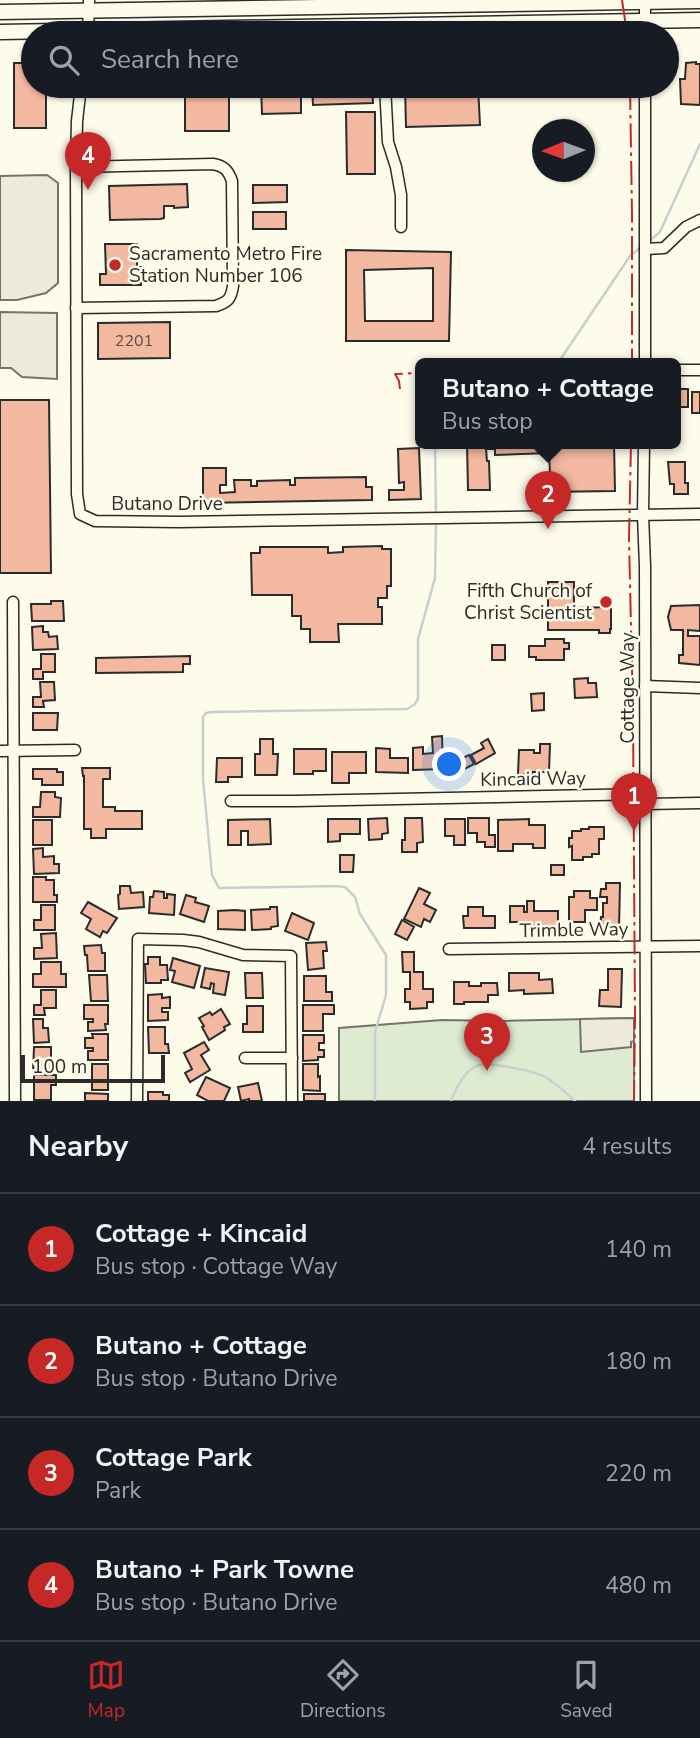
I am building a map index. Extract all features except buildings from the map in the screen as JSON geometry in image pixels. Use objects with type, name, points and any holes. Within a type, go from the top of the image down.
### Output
[{"type":"main road","points":[[0,12],[89,6],[700,1]]},
{"type":"main road","points":[[679,23],[700,20]]},
{"type":"main road","points":[[0,32],[21,32]]},
{"type":"street","points":[[645,21],[646,1]]},
{"type":"street","points":[[383,3],[384,21]]},
{"type":"street","name":"Butano Drive","points":[[80,98],[76,167],[76,308],[77,494],[80,513],[95,522],[700,514]]},
{"type":"street","points":[[386,98],[388,142],[401,195],[401,227]]},
{"type":"street","points":[[645,98],[645,358]]},
{"type":"street","points":[[76,167],[221,166],[232,181],[233,283],[232,297],[227,303],[216,306],[76,308]]},
{"type":"street","points":[[645,249],[664,248],[686,227],[700,220]]},
{"type":"street","points":[[681,370],[700,370]]},
{"type":"street","name":"Cottage Way","points":[[644,449],[646,1101]]},
{"type":"street","points":[[13,602],[15,1101]]},
{"type":"street","points":[[645,686],[700,688]]},
{"type":"street","points":[[0,751],[75,750]]},
{"type":"street","name":"Kincaid Way","points":[[231,800],[646,799],[700,803]]},
{"type":"street","points":[[137,1101],[138,939],[199,942],[243,955],[291,956],[292,1101]]},
{"type":"street","name":"Trimble Way","points":[[449,949],[700,947]]},
{"type":"street","points":[[245,1059],[292,1058]]},
{"type":"green space","points":[[634,1018],[634,1101],[339,1101],[339,1028],[442,1020]]},
{"type":"shaded area","points":[[47,175],[58,183],[58,283],[46,293],[17,300],[0,300],[0,176]]},
{"type":"shaded area","points":[[0,312],[57,313],[57,379],[22,377],[11,368],[0,368]]},
{"type":"shaded area","points":[[634,1018],[634,1041],[631,1042],[631,1047],[581,1052],[580,1019]]},
{"type":"waterway","points":[[648,242],[660,232],[700,144]]},
{"type":"waterway","points":[[561,358],[630,256],[640,248]]},
{"type":"waterway","points":[[435,449],[436,513]]},
{"type":"waterway","points":[[375,1101],[375,1032],[386,995],[386,955],[360,914],[355,897],[345,887],[219,888],[212,875],[203,779],[203,717],[212,712],[407,709],[414,705],[418,699],[418,639],[435,578],[436,520]]},
{"type":"waterway","points":[[451,1101],[467,1073],[481,1065],[510,1067],[540,1075],[553,1082],[575,1101]]},
{"type":"power","points":[[622,0],[625,21]]},
{"type":"power","points":[[630,98],[632,358]]},
{"type":"power","points":[[400,389],[395,374],[415,373]]},
{"type":"power","points":[[631,449],[629,539],[633,713],[634,1101]]},
{"type":"place","name":"Butano + Park Towne","points":[[88,190]]},
{"type":"place","name":"Sacramento Metro Fire Station Number 106","points":[[115,265]]},
{"type":"place","name":"Butano + Cottage","points":[[548,529]]},
{"type":"place","name":"Fifth Church of Christ Scientist","points":[[606,602]]},
{"type":"place","name":"Cottage + Kincaid","points":[[634,831]]},
{"type":"place","name":"Cottage Park","points":[[487,1071]]}]
